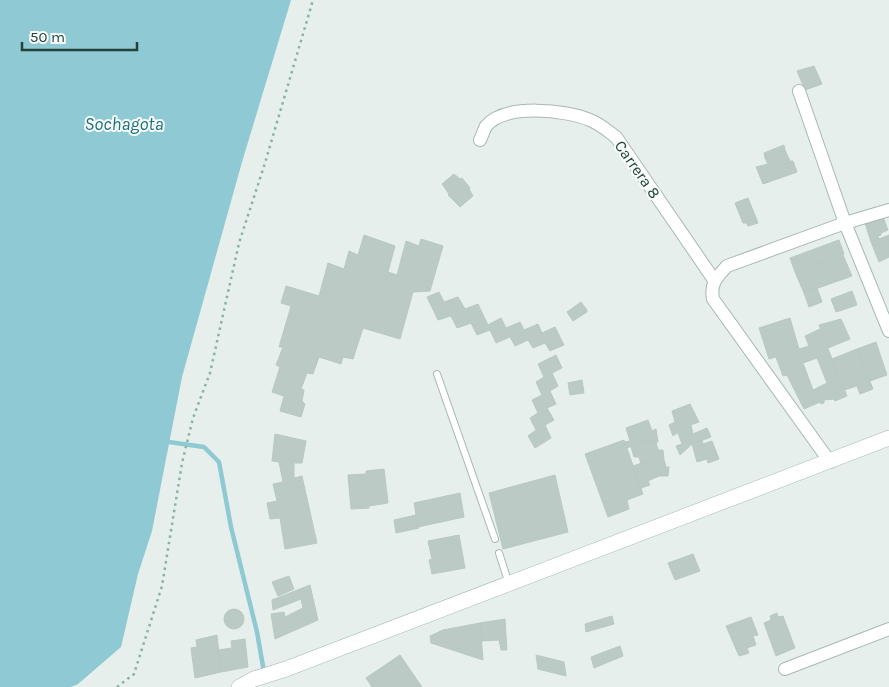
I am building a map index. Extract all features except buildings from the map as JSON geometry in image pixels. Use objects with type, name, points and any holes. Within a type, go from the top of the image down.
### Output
[{"type":"main road","points":[[239,687],[254,679],[286,669],[889,438]]},
{"type":"street","points":[[799,91],[845,223],[889,331]]},
{"type":"street","name":"Carrera 8","points":[[480,140],[486,126],[495,119],[510,112],[546,110],[590,120],[606,129],[616,137],[714,280]]},
{"type":"street","points":[[830,462],[713,299],[711,290],[714,280],[727,266],[845,223],[889,210]]},
{"type":"street","points":[[785,669],[889,629]]},
{"type":"lane","points":[[438,374],[495,539]]},
{"type":"lane","points":[[499,552],[509,584]]},
{"type":"path","points":[[117,687],[134,674],[162,586],[184,456],[193,418],[210,372],[239,243],[265,163],[313,0]]},
{"type":"water","name":"Sochagota","points":[[0,0],[291,0],[242,162],[182,377],[152,531],[138,574],[121,647],[78,684],[71,687],[0,687]]},
{"type":"waterway","points":[[169,442],[204,447],[219,462],[231,527],[257,632],[264,672]]}]
